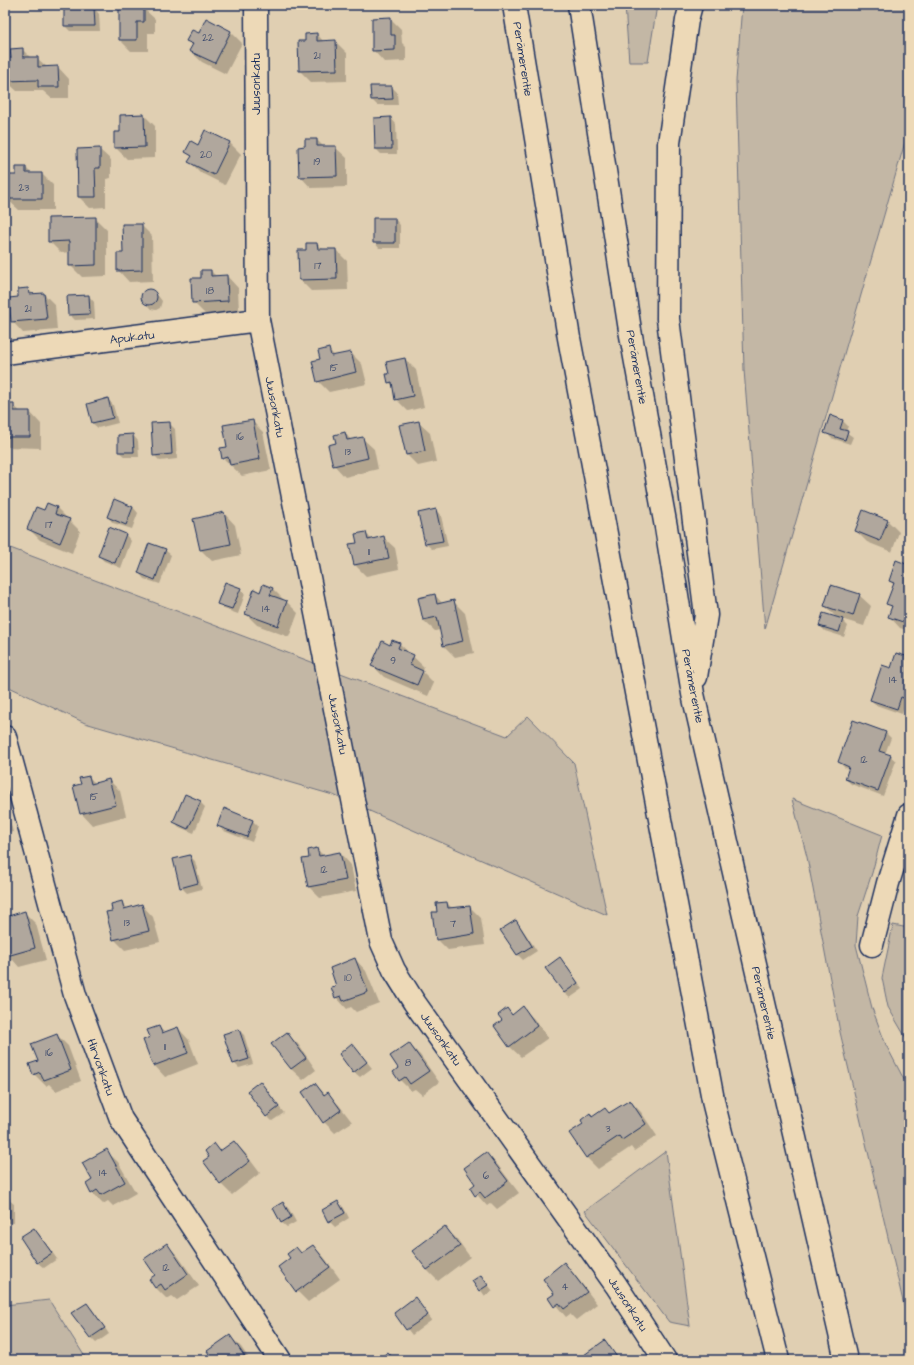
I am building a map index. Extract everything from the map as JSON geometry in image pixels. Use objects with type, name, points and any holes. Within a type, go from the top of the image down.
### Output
[{"type":"main road","name":"Juusonkatu","points":[[256,5],[258,320],[381,941],[394,970],[414,1002],[616,1285],[665,1360]]},
{"type":"main road","name":"Perämerentie","points":[[514,5],[569,338],[714,1105],[778,1360]]},
{"type":"main road","name":"Perämerentie","points":[[580,5],[630,330],[666,527],[693,694],[846,1360]]},
{"type":"main road","points":[[691,5],[687,20],[669,143],[668,319],[706,615],[693,694]]},
{"type":"main road","name":"Apukatu","points":[[5,353],[258,320]]},
{"type":"main road","name":"Hirvonkatu","points":[[5,737],[75,995],[121,1119],[280,1360]]},
{"type":"main road","points":[[872,945],[888,883],[909,815]]},
{"type":"shaded area","points":[[625,5],[657,5],[648,62],[629,62]]},
{"type":"shaded area","points":[[742,5],[909,5],[909,128],[765,629],[744,370],[736,81]]},
{"type":"shaded area","points":[[5,546],[507,736],[528,716],[574,763],[607,915],[333,795],[85,723],[5,685]]},
{"type":"shaded area","points":[[792,799],[882,835],[872,873],[858,916],[856,945],[872,1008],[886,1045],[909,1089],[909,1327],[840,1032],[807,857]]},
{"type":"shaded area","points":[[893,925],[909,928],[909,1043],[888,1007],[882,978]]},
{"type":"shaded area","points":[[666,1151],[690,1326],[669,1322],[585,1211]]},
{"type":"shaded area","points":[[49,1300],[87,1360],[5,1360],[5,1305]]},
{"type":"building","points":[[94,7],[95,26],[64,26],[64,8]]},
{"type":"building","points":[[119,7],[144,7],[144,22],[137,22],[137,40],[119,40]]},
{"type":"building","points":[[391,17],[391,35],[395,35],[395,50],[372,51],[372,18]]},
{"type":"building","points":[[206,18],[231,31],[215,63],[189,51],[193,44],[186,41],[192,30],[199,33]]},
{"type":"building","points":[[317,33],[317,41],[336,40],[337,70],[299,71],[298,41],[305,41],[305,34]]},
{"type":"building","points":[[23,48],[23,57],[38,57],[38,67],[58,66],[59,87],[38,87],[38,80],[5,81],[5,58],[11,58],[10,49]]},
{"type":"building","points":[[370,86],[392,86],[393,99],[371,100]]},
{"type":"building","points":[[144,114],[145,147],[114,148],[114,132],[120,132],[120,115]]},
{"type":"building","points":[[391,117],[392,149],[375,149],[374,118]]},
{"type":"building","points":[[205,130],[230,142],[214,175],[188,162],[192,156],[185,152],[191,141],[198,145]]},
{"type":"building","points":[[305,139],[317,139],[317,146],[336,146],[337,176],[299,177],[298,147],[305,146]]},
{"type":"building","points":[[100,148],[100,168],[95,168],[96,197],[78,197],[77,149]]},
{"type":"building","points":[[16,167],[26,167],[26,173],[42,173],[42,199],[6,199],[6,175],[16,175]]},
{"type":"building","points":[[96,217],[96,265],[69,266],[69,241],[48,242],[48,218]]},
{"type":"building","points":[[373,218],[395,218],[395,243],[373,243]]},
{"type":"building","points":[[122,224],[142,224],[142,270],[117,271],[117,253],[123,253]]},
{"type":"building","points":[[306,243],[317,243],[318,249],[336,249],[337,279],[299,280],[298,250],[306,250]]},
{"type":"building","points":[[201,270],[211,270],[211,276],[227,275],[228,301],[192,303],[191,278],[201,278]]},
{"type":"building","points":[[28,288],[29,294],[44,293],[47,319],[11,322],[9,298],[18,297],[18,289]]},
{"type":"building","points":[[146,289],[152,289],[157,294],[155,303],[152,305],[146,305],[141,300],[141,294]]},
{"type":"building","points":[[89,295],[90,314],[68,315],[67,296]]},
{"type":"building","points":[[329,348],[331,356],[351,352],[356,372],[317,382],[312,361],[320,359],[318,351]]},
{"type":"building","points":[[405,358],[413,396],[395,400],[392,382],[388,383],[386,374],[389,374],[386,362]]},
{"type":"building","points":[[108,398],[113,418],[92,423],[87,404]]},
{"type":"building","points":[[5,404],[14,404],[14,411],[30,411],[30,437],[5,437]]},
{"type":"building","points":[[830,415],[843,420],[840,429],[848,431],[845,440],[824,433]]},
{"type":"building","points":[[253,420],[260,459],[230,465],[228,457],[222,459],[220,448],[227,447],[223,425]]},
{"type":"building","points":[[419,421],[425,451],[406,455],[399,425]]},
{"type":"building","points":[[170,422],[172,454],[153,456],[151,423]]},
{"type":"building","points":[[345,432],[347,440],[363,437],[368,458],[333,466],[328,445],[336,443],[334,435]]},
{"type":"building","points":[[133,434],[134,452],[118,452],[118,435]]},
{"type":"building","points":[[114,499],[133,507],[126,525],[107,517]]},
{"type":"building","points":[[47,503],[57,507],[55,514],[70,519],[60,543],[27,529],[36,507],[44,510]]},
{"type":"building","points":[[436,509],[443,541],[425,544],[418,513]]},
{"type":"building","points":[[863,510],[888,520],[880,541],[855,531]]},
{"type":"building","points":[[224,512],[231,544],[200,550],[193,519]]},
{"type":"building","points":[[109,527],[126,534],[115,563],[98,556]]},
{"type":"building","points":[[366,532],[368,540],[384,536],[389,558],[354,565],[349,544],[357,543],[355,534]]},
{"type":"building","points":[[149,543],[166,549],[155,580],[138,573]]},
{"type":"building","points":[[896,560],[909,565],[909,624],[888,617],[892,606],[886,604],[894,583],[889,581]]},
{"type":"building","points":[[225,582],[241,588],[232,609],[217,604]]},
{"type":"building","points":[[263,584],[273,588],[270,595],[287,601],[278,626],[245,614],[254,589],[260,592]]},
{"type":"building","points":[[831,585],[860,594],[853,616],[824,606]]},
{"type":"building","points":[[435,594],[437,604],[454,600],[463,641],[443,646],[437,617],[423,620],[418,598]]},
{"type":"building","points":[[823,613],[843,619],[839,632],[819,626]]},
{"type":"building","points":[[392,640],[400,643],[398,648],[414,655],[410,665],[423,671],[417,685],[371,666],[382,641],[390,645]]},
{"type":"building","points":[[896,653],[909,657],[909,691],[906,699],[901,697],[897,709],[870,700],[882,665],[891,668]]},
{"type":"building","points":[[853,720],[886,732],[879,751],[891,755],[878,791],[845,779],[849,767],[838,762]]},
{"type":"building","points":[[89,776],[91,784],[109,779],[116,805],[80,814],[73,786],[81,784],[79,778]]},
{"type":"building","points":[[185,794],[201,801],[188,829],[173,822]]},
{"type":"building","points":[[224,808],[253,820],[247,837],[217,826]]},
{"type":"building","points":[[317,848],[319,856],[340,852],[346,880],[308,887],[302,859],[309,858],[308,850]]},
{"type":"building","points":[[190,855],[198,883],[180,888],[173,859]]},
{"type":"building","points":[[122,901],[124,909],[142,904],[149,931],[113,940],[106,912],[112,911],[111,904]]},
{"type":"building","points":[[447,902],[448,908],[470,906],[474,934],[436,940],[432,912],[437,912],[436,903]]},
{"type":"building","points":[[25,911],[35,948],[7,956],[5,948],[5,917]]},
{"type":"building","points":[[516,920],[532,946],[517,955],[500,930]]},
{"type":"building","points":[[560,957],[578,983],[564,993],[545,968]]},
{"type":"building","points":[[355,958],[368,992],[343,1001],[341,996],[335,998],[331,987],[336,986],[330,968]]},
{"type":"building","points":[[523,1006],[537,1026],[509,1047],[494,1026],[502,1020],[498,1015],[507,1008],[512,1015]]},
{"type":"building","points":[[159,1026],[162,1033],[178,1027],[188,1053],[153,1066],[143,1040],[150,1037],[147,1030]]},
{"type":"building","points":[[239,1029],[249,1059],[233,1064],[223,1034]]},
{"type":"building","points":[[287,1032],[306,1058],[291,1069],[271,1044]]},
{"type":"building","points":[[57,1034],[71,1070],[44,1080],[40,1072],[33,1075],[29,1064],[38,1061],[31,1044]]},
{"type":"building","points":[[352,1043],[367,1062],[353,1073],[339,1054]]},
{"type":"building","points":[[409,1043],[429,1071],[410,1084],[405,1077],[399,1081],[393,1072],[398,1068],[390,1056]]},
{"type":"building","points":[[260,1081],[279,1107],[266,1117],[247,1091]]},
{"type":"building","points":[[315,1083],[324,1095],[328,1092],[341,1110],[323,1123],[302,1092]]},
{"type":"building","points":[[630,1100],[646,1124],[622,1140],[619,1136],[586,1158],[569,1133],[583,1124],[581,1120],[590,1113],[592,1117],[605,1108],[609,1113]]},
{"type":"building","points":[[234,1141],[250,1161],[220,1184],[203,1161],[209,1157],[205,1151],[214,1143],[220,1151]]},
{"type":"building","points":[[107,1149],[125,1182],[101,1195],[97,1190],[91,1194],[86,1184],[92,1180],[82,1163]]},
{"type":"building","points":[[486,1152],[508,1181],[485,1198],[480,1192],[475,1196],[470,1188],[475,1184],[464,1168]]},
{"type":"building","points":[[5,1198],[9,1198],[9,1218],[5,1218]]},
{"type":"building","points":[[338,1201],[345,1213],[328,1222],[322,1210]]},
{"type":"building","points":[[283,1202],[291,1217],[281,1223],[273,1208]]},
{"type":"building","points":[[445,1226],[460,1246],[427,1270],[412,1251]]},
{"type":"building","points":[[34,1228],[52,1253],[37,1263],[20,1237]]},
{"type":"building","points":[[167,1243],[188,1274],[165,1290],[161,1284],[155,1288],[149,1279],[155,1275],[144,1259]]},
{"type":"building","points":[[313,1245],[330,1267],[296,1292],[278,1267],[290,1258],[287,1254],[296,1247],[301,1253]]},
{"type":"building","points":[[564,1262],[587,1292],[564,1309],[559,1303],[554,1307],[548,1298],[554,1294],[543,1279]]},
{"type":"building","points":[[481,1275],[488,1285],[479,1291],[472,1281]]},
{"type":"building","points":[[415,1297],[428,1315],[406,1330],[394,1313]]},
{"type":"building","points":[[87,1303],[105,1328],[90,1338],[71,1313]]},
{"type":"building","points":[[230,1335],[247,1360],[213,1360],[207,1351]]},
{"type":"building","points":[[605,1340],[619,1360],[577,1360]]},
{"type":"building","points":[[388,1352],[394,1360],[377,1360]]}]
